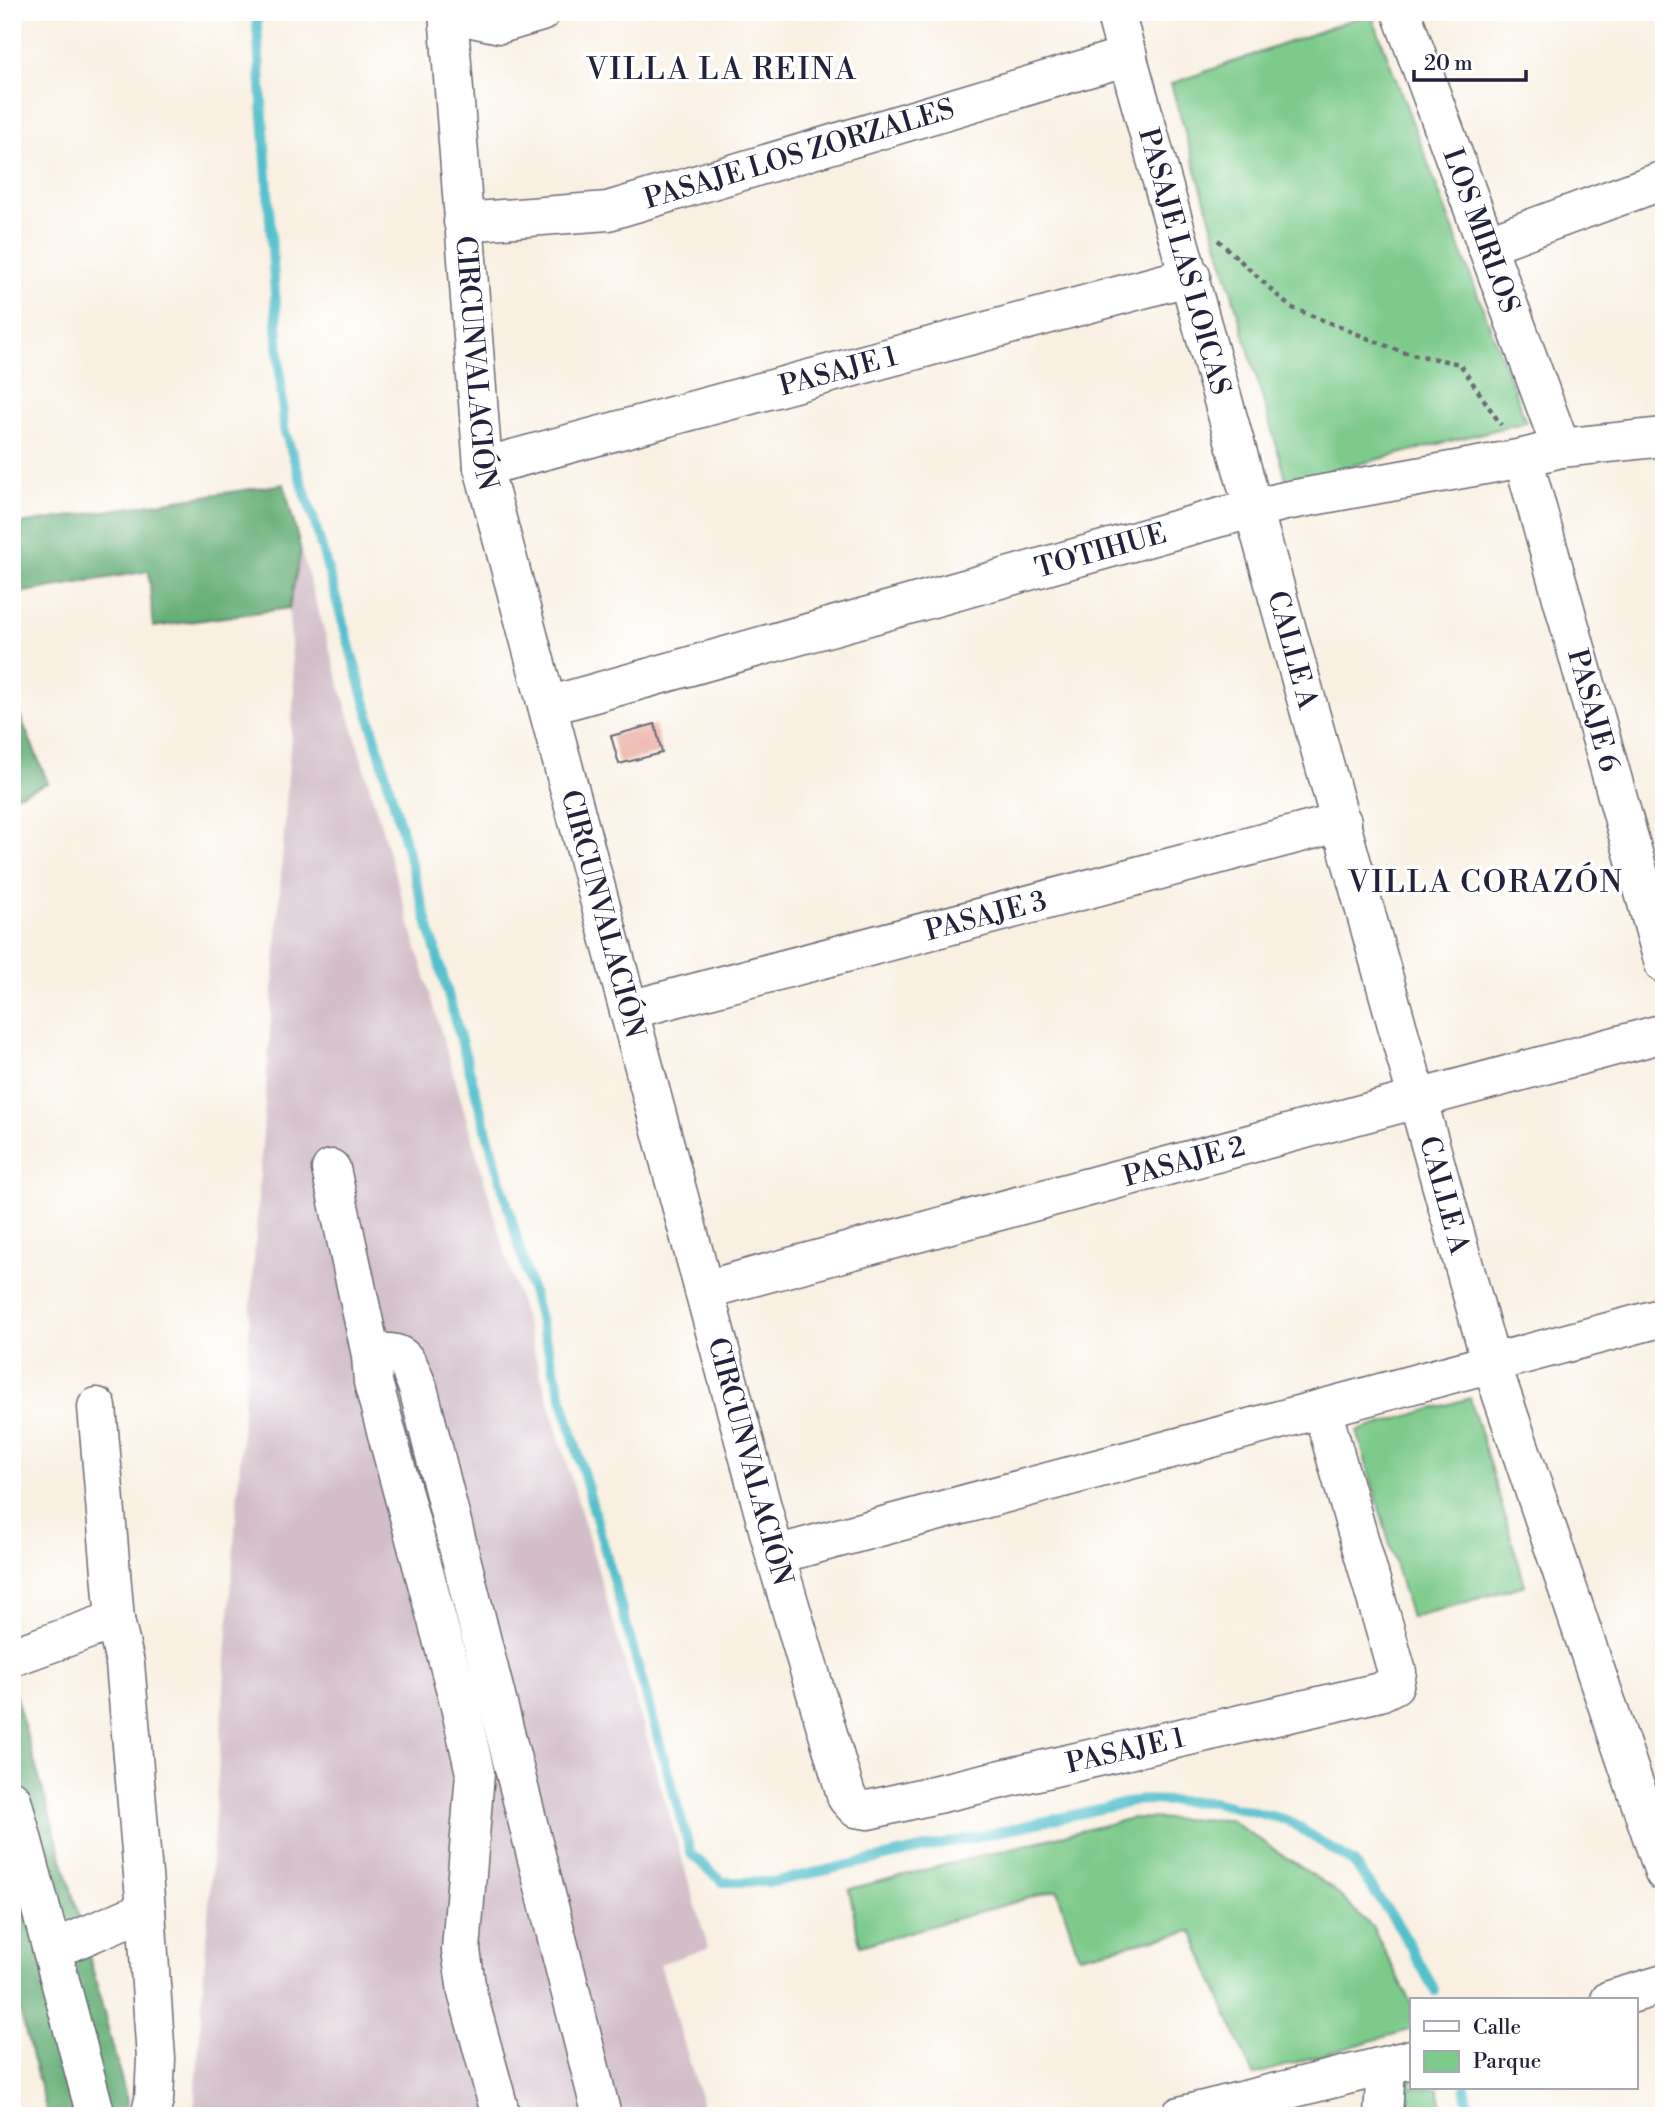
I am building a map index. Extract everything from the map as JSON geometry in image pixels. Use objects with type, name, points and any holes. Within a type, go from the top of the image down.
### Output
[{"type":"street","points":[[448,13],[500,24],[541,12]]},
{"type":"street","name":"PASAJE LAS LOICAS","points":[[1115,12],[1255,509]]},
{"type":"street","name":"CIRCUNVALACIÓN","points":[[448,13],[483,467],[775,1555],[848,1798]]},
{"type":"street","name":"LOS MIRLOS","points":[[1408,14],[1486,245],[1561,448]]},
{"type":"street","name":"PASAJE LOS ZORZALES","points":[[463,222],[608,211],[1128,56]]},
{"type":"street","points":[[1486,245],[1664,180]]},
{"type":"street","name":"PASAJE 1","points":[[483,467],[1191,276]]},
{"type":"street","name":"TOTIHUE","points":[[548,706],[1255,509],[1523,458],[1561,448],[1664,437]]},
{"type":"street","name":"PASAJE 6","points":[[1523,458],[1664,964]]},
{"type":"street","name":"CALLE A","points":[[1255,509],[1491,1363],[1664,1872]]},
{"type":"street","name":"PASAJE 3","points":[[629,1010],[1342,822]]},
{"type":"street","name":"PASAJE 2","points":[[704,1290],[1664,1033]]},
{"type":"street","points":[[331,1169],[370,1355],[373,1382],[475,1773],[461,1950],[467,1992],[501,2116]]},
{"type":"street","points":[[775,1555],[1664,1317]]},
{"type":"street","points":[[370,1355],[390,1351],[405,1359],[418,1388],[602,2116]]},
{"type":"street","points":[[97,1408],[115,1620],[125,1663],[146,1910],[156,2059],[154,2100],[150,2116]]},
{"type":"street","name":"PASAJE 1","points":[[848,1798],[856,1808],[882,1807],[1380,1692],[1394,1685],[1398,1672],[1322,1409]]},
{"type":"street","points":[[12,1657],[115,1620]]},
{"type":"street","points":[[12,1800],[96,2116]]},
{"type":"street","points":[[52,1950],[146,1910]]},
{"type":"street","points":[[1617,1998],[1664,1984]]},
{"type":"street","points":[[1180,2116],[1399,2062]]},
{"type":"street","points":[[1383,2116],[1399,2062]]},
{"type":"path","points":[[1214,236],[1290,307],[1402,352],[1460,364],[1523,458]]},
{"type":"shaded area","points":[[301,551],[708,1948],[660,1964],[706,2116],[194,2116],[294,690],[285,553]]},
{"type":"green space","points":[[1371,13],[1526,422],[1287,482],[1171,84]]},
{"type":"green space","points":[[284,484],[301,551],[289,608],[153,627],[149,571],[12,594],[12,525]]},
{"type":"green space","points":[[12,697],[48,783],[12,797]]},
{"type":"green space","points":[[1470,1398],[1525,1585],[1411,1618],[1357,1431]]},
{"type":"green space","points":[[12,1684],[76,1906],[127,2101],[125,2116],[48,2116],[12,1982]]},
{"type":"green space","points":[[1132,1818],[1230,1820],[1332,1888],[1373,1928],[1410,2001],[1410,2030],[1253,2075],[1192,1931],[1079,1956],[1057,1890],[860,1946],[849,1889]]},
{"type":"green space","points":[[1410,2077],[1410,2090],[1438,2090],[1444,2116],[1386,2116],[1388,2083]]},
{"type":"building","points":[[655,724],[662,753],[619,764],[611,736]]},
{"type":"waterway","points":[[256,12],[284,429],[313,517],[691,1854],[723,1882],[773,1882],[1140,1800],[1213,1802],[1287,1820],[1354,1863],[1400,1928],[1435,1991]]},
{"type":"waterway","points":[[1465,2090],[1471,2116]]},
{"type":"district","name":"VILLA LA REINA","points":[[722,70]]},
{"type":"district","name":"VILLA CORAZÓN","points":[[1486,883]]}]
